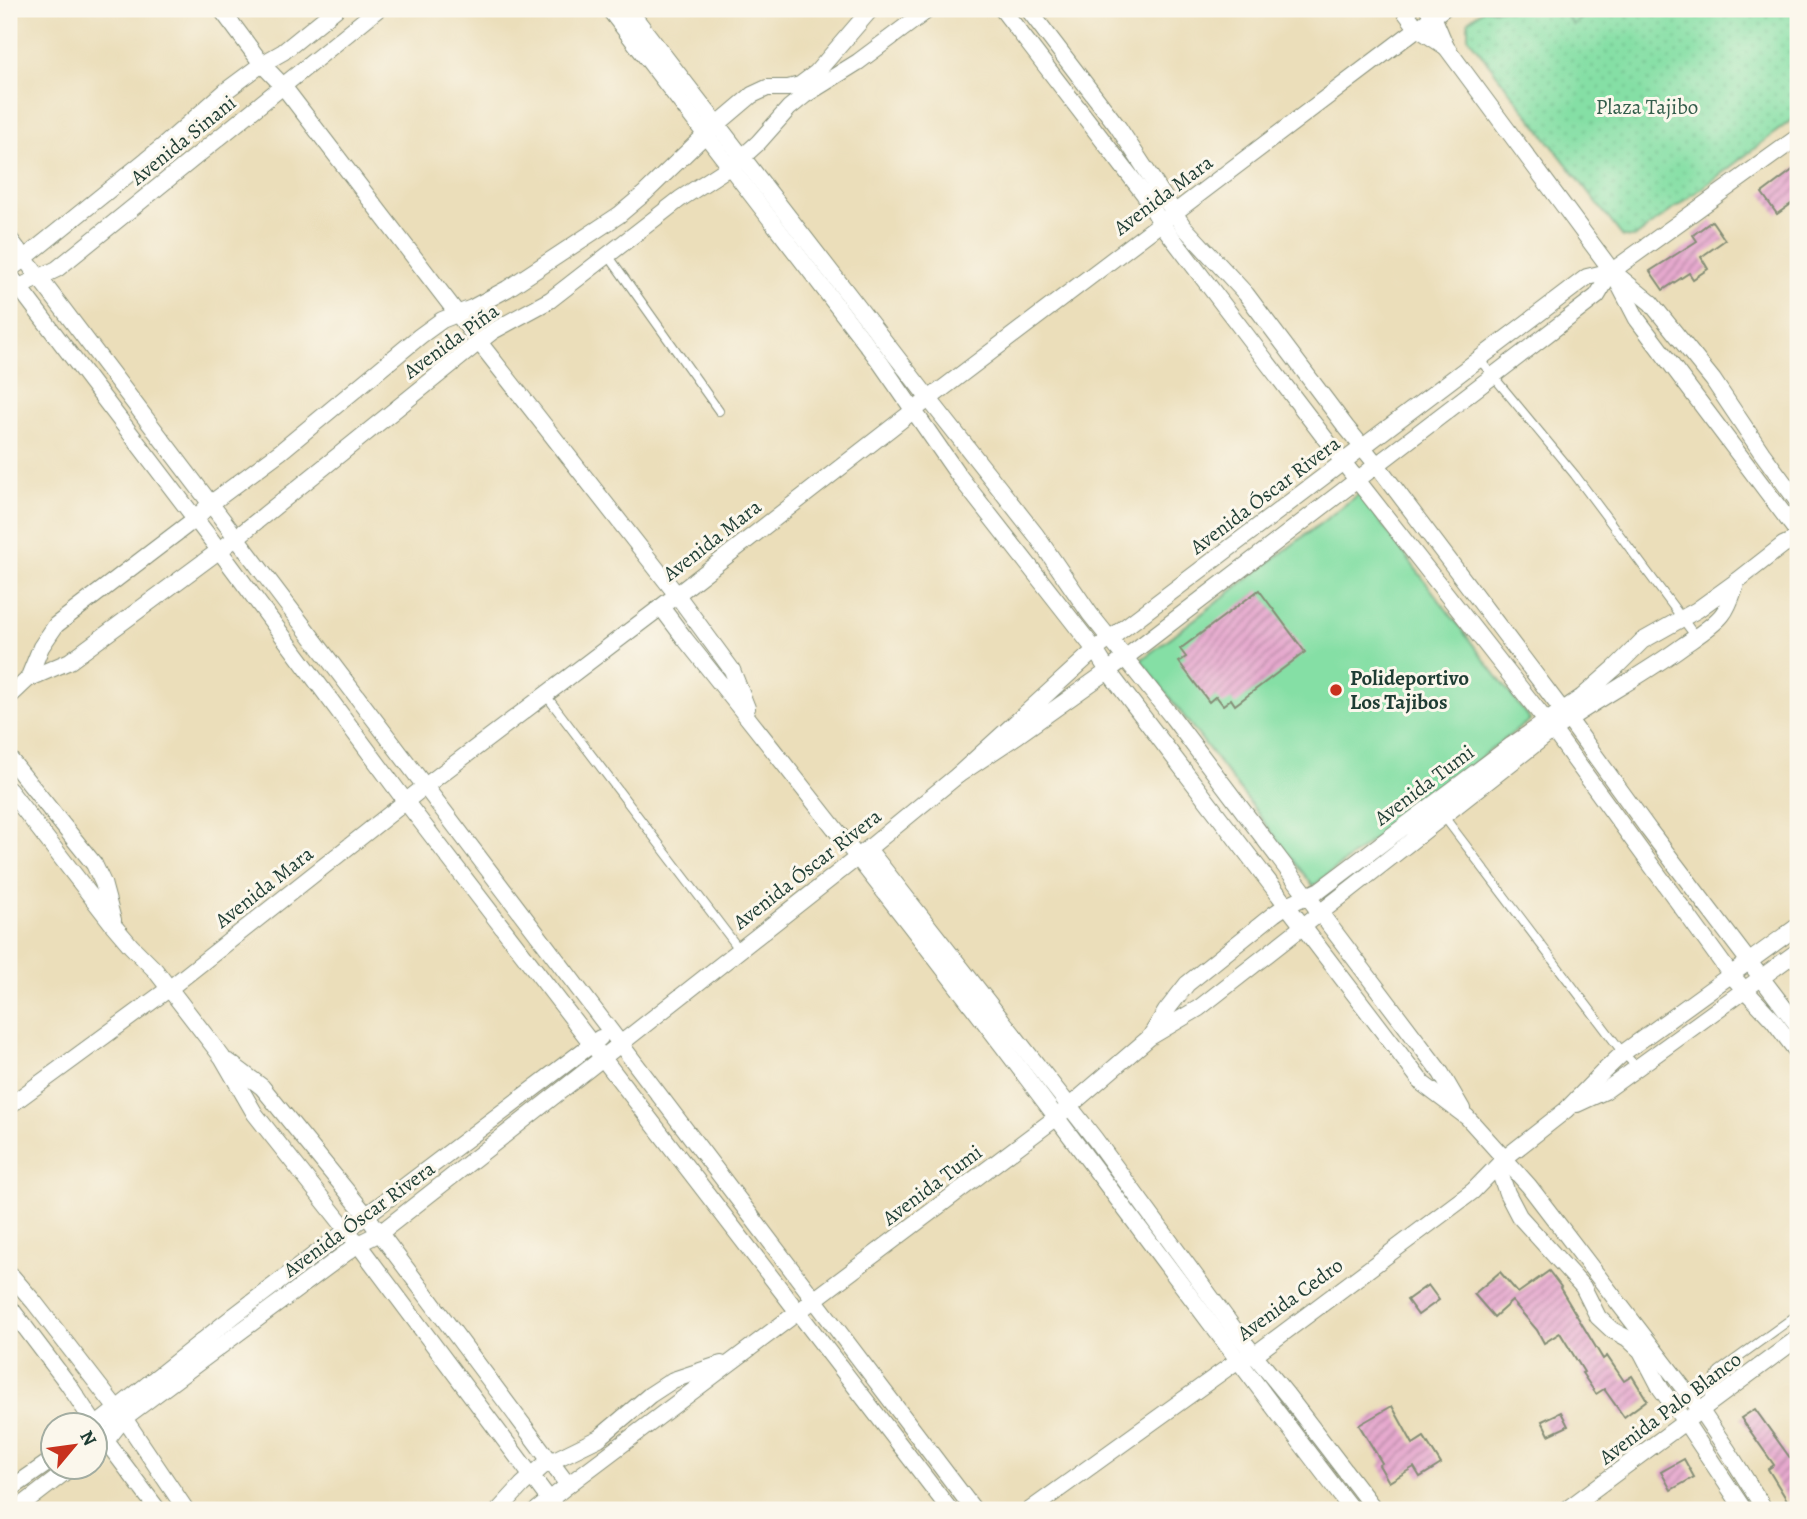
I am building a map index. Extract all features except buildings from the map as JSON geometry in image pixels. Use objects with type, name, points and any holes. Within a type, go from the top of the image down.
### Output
[{"type":"street","points":[[221,9],[677,594],[732,670],[753,724]]},
{"type":"street","name":"Avenida Sinani","points":[[11,281],[24,258],[161,148],[227,90],[283,52],[336,9]]},
{"type":"street","name":"Avenida Sinani","points":[[11,281],[39,278],[57,269],[378,9]]},
{"type":"street","points":[[609,9],[712,129],[1036,535],[1090,614],[1441,1073],[1467,1117]]},
{"type":"street","points":[[628,9],[712,129]]},
{"type":"street","name":"Avenida Piña","points":[[28,679],[41,647],[56,625],[195,519],[210,504],[279,452],[420,336],[442,320],[507,289],[619,215],[752,95],[766,88],[800,85],[816,74],[871,9]]},
{"type":"street","name":"Avenida Piña","points":[[9,697],[28,679],[70,661],[236,538],[493,331],[550,300],[680,199],[737,161],[805,94],[858,62],[929,9]]},
{"type":"street","points":[[1002,9],[1357,480],[1549,726],[1731,975],[1773,1020],[1798,1053]]},
{"type":"street","points":[[1028,9],[1118,127],[1183,226],[1246,294],[1798,1026]]},
{"type":"street","points":[[1403,9],[1417,28],[1446,47]]},
{"type":"street","points":[[1435,11],[1446,47],[1612,271],[1637,319],[1798,536]]},
{"type":"street","name":"Avenida Mara","points":[[9,1106],[170,988],[424,787],[1417,28],[1435,11]]},
{"type":"street","name":"Avenida Óscar Rivera","points":[[108,1433],[120,1414],[235,1315],[593,1044],[649,1021],[863,853],[958,775],[1095,650],[1587,277],[1612,271],[1798,136]]},
{"type":"street","points":[[737,161],[959,476],[1095,650],[1108,671],[1423,1084],[1467,1117],[1505,1158],[1704,1409],[1765,1510]]},
{"type":"street","points":[[9,239],[974,1510]]},
{"type":"street","points":[[1612,271],[1651,303],[1713,380],[1798,502]]},
{"type":"street","name":"Avenida Óscar Rivera","points":[[958,775],[1108,671],[1492,377],[1597,296],[1612,271]]},
{"type":"street","points":[[11,281],[219,550],[406,802],[950,1510]]},
{"type":"street","name":"Avenida Tumi","points":[[1565,715],[1642,641],[1697,610],[1798,536]]},
{"type":"street","name":"Avenida Tumi","points":[[1150,1037],[1187,984],[1274,914],[1320,890],[1439,810],[1565,715],[1665,659],[1696,637],[1721,615],[1730,602],[1737,581]]},
{"type":"street","points":[[661,607],[753,724],[863,853],[1063,1112],[1237,1361],[1352,1510]]},
{"type":"street","points":[[9,758],[94,864],[103,883],[114,926]]},
{"type":"street","points":[[9,790],[114,926],[170,988],[222,1057],[255,1114],[358,1244],[532,1476],[548,1507]]},
{"type":"street","name":"Avenida Tumi","points":[[548,1507],[568,1485],[1063,1112],[1150,1037],[1199,1008],[1304,928],[1439,810]]},
{"type":"street","name":"Avenida Cedro","points":[[1030,1510],[1237,1361],[1254,1354],[1473,1191],[1505,1158],[1566,1110],[1623,1054],[1798,926]]},
{"type":"street","name":"Avenida Cedro","points":[[1566,1110],[1605,1091],[1798,951]]},
{"type":"street","name":"Avenida Óscar Rivera","points":[[108,1420],[120,1414],[358,1244],[380,1233],[604,1058],[615,1037]]},
{"type":"street","points":[[222,1057],[262,1087],[367,1216],[568,1485]]},
{"type":"street","points":[[1063,1112],[1095,1139],[1254,1354],[1375,1510]]},
{"type":"street","points":[[1505,1158],[1501,1175],[1519,1216],[1583,1287],[1598,1317],[1641,1351],[1661,1390],[1744,1510]]},
{"type":"street","points":[[9,1273],[120,1414],[186,1510]]},
{"type":"street","points":[[9,1306],[85,1410]]},
{"type":"street","name":"Avenida Palo Blanco","points":[[1566,1510],[1798,1338]]},
{"type":"street","name":"Avenida Tumi","points":[[499,1510],[532,1476],[551,1462],[598,1438],[650,1395],[674,1380],[734,1360]]},
{"type":"street","points":[[108,1455],[158,1510]]},
{"type":"street","points":[[9,1490],[38,1470]]},
{"type":"street","points":[[16,1510],[55,1480]]},
{"type":"lane","points":[[608,255],[719,411]]},
{"type":"lane","points":[[1479,359],[1575,475],[1696,637]]},
{"type":"lane","points":[[545,694],[739,949]]},
{"type":"lane","points":[[1439,810],[1623,1054],[1637,1068]]},
{"type":"lane","points":[[1704,1409],[1719,1371],[1798,1314]]},
{"type":"green space","name":"Plaza Tajibo","points":[[1484,9],[1798,9],[1798,115],[1634,238],[1623,237],[1468,37],[1468,21]]},
{"type":"green space","points":[[1561,9],[1593,9],[1573,25]]},
{"type":"green space","name":"Polideportivo Los Tajibos","points":[[1359,494],[1530,720],[1313,886],[1141,660]]},
{"type":"place","name":"Polideportivo Los Tajibos","points":[[1336,690]]}]
